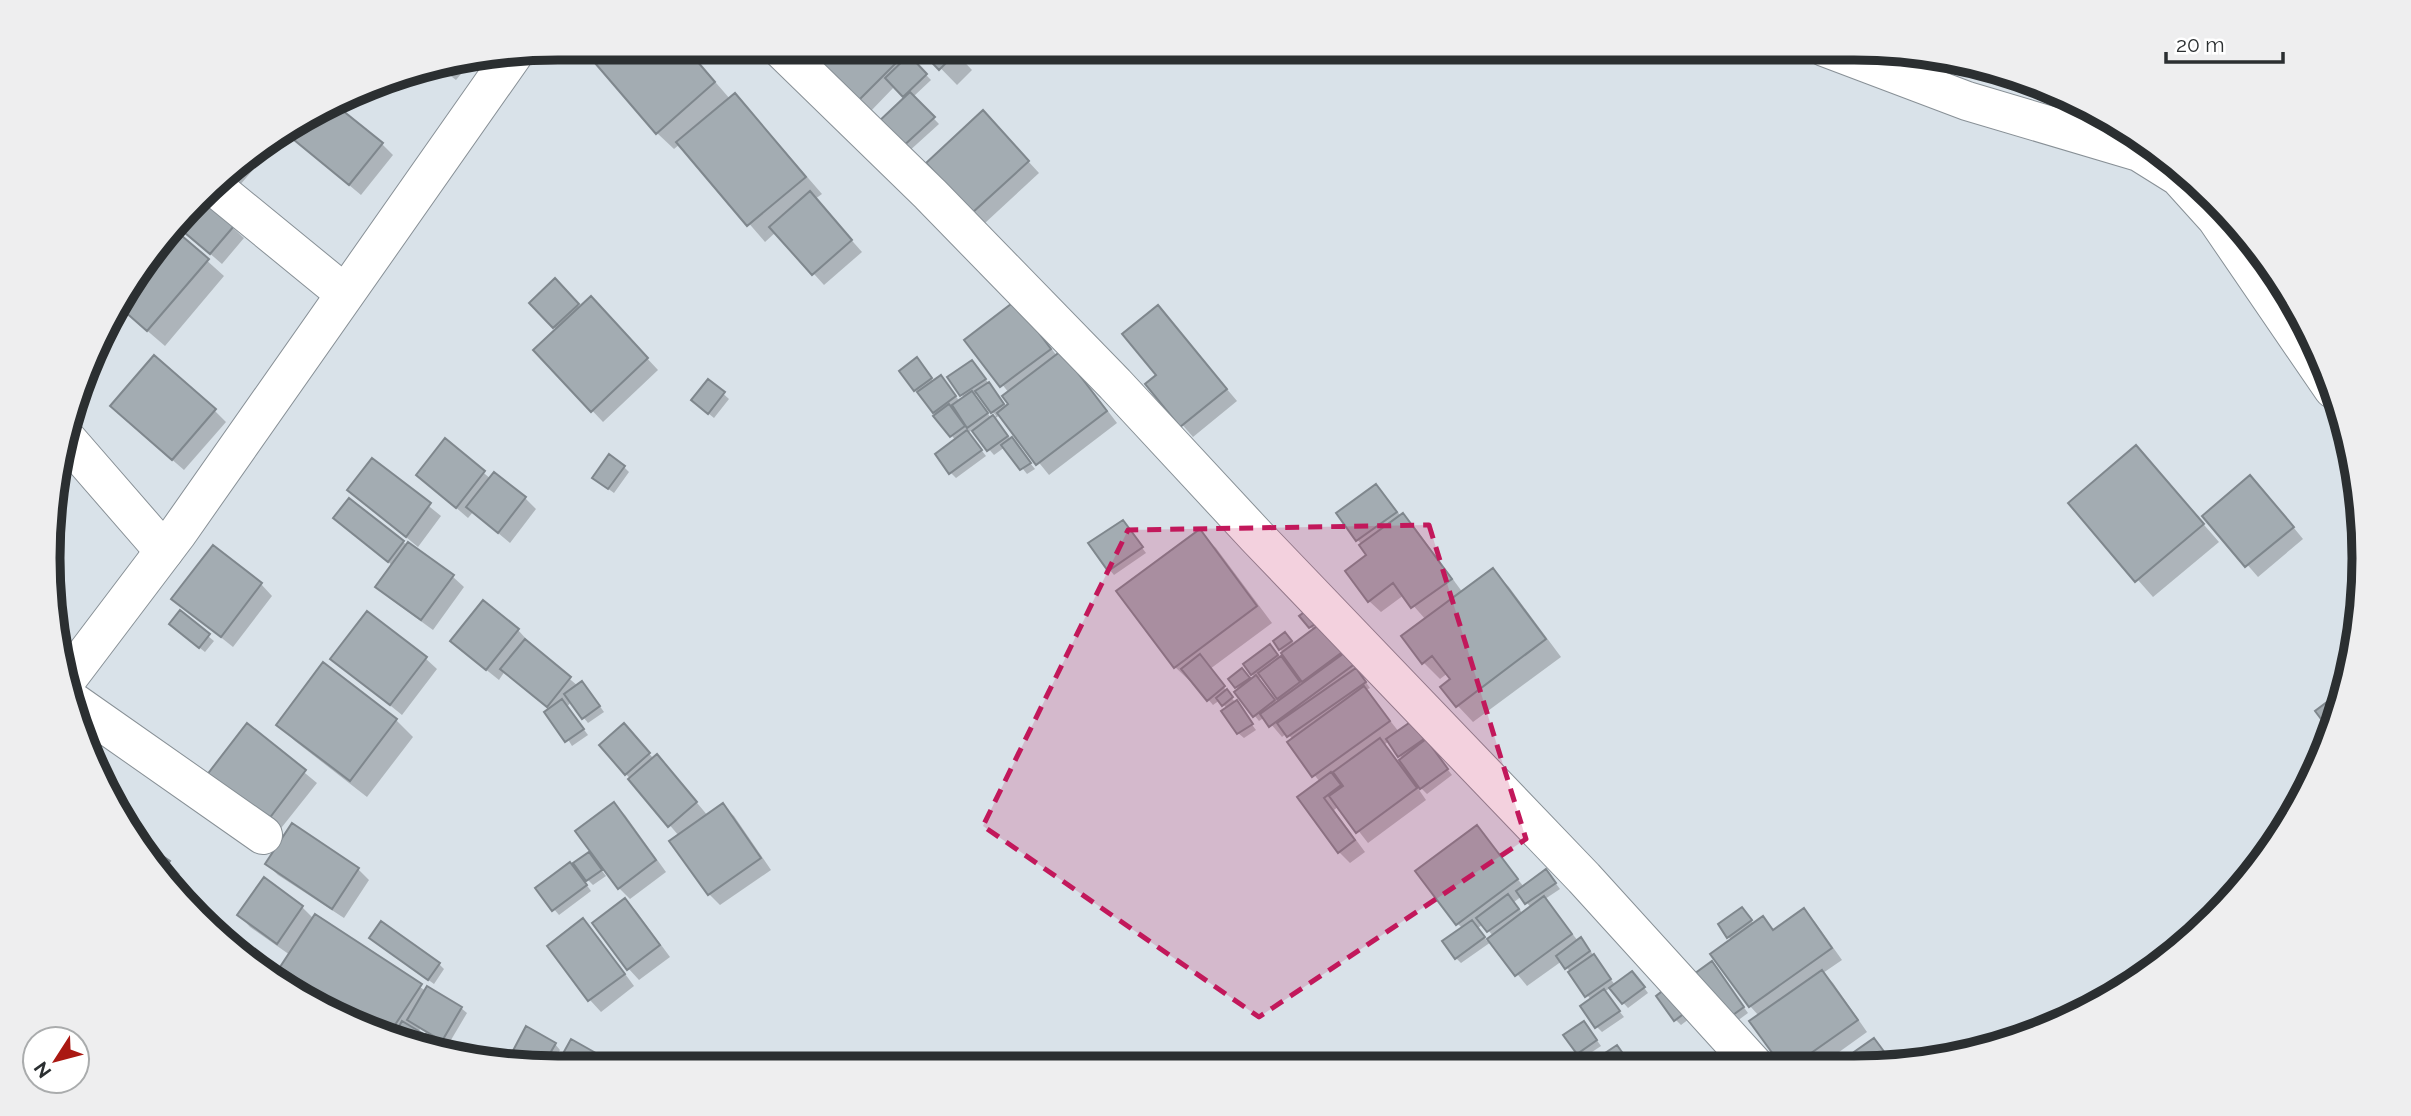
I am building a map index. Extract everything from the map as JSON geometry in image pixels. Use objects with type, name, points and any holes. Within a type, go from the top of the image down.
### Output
[{"type":"street","points":[[792,60],[930,194],[1115,384],[1257,537],[1584,878],[1746,1056]]},
{"type":"street","points":[[1859,60],[1967,101],[2139,152],[2152,160]]},
{"type":"street","points":[[73,672],[164,551],[508,63]]},
{"type":"street","points":[[220,192],[344,293]]},
{"type":"street","points":[[2207,208],[2306,350]]},
{"type":"street","points":[[72,446],[164,551]]},
{"type":"street","points":[[83,709],[263,835]]},
{"type":"highlighted area","points":[[1429,525],[1526,839],[1259,1017],[983,826],[1128,530]]},
{"type":"building","points":[[598,60],[696,60],[715,82],[656,134],[595,63]]},
{"type":"building","points":[[813,60],[899,60],[855,104]]},
{"type":"building","points":[[904,60],[914,60],[927,74],[903,97],[885,78]]},
{"type":"building","points":[[929,60],[949,60],[939,70]]},
{"type":"building","points":[[910,92],[935,117],[900,149],[876,124]]},
{"type":"building","points":[[735,93],[806,177],[747,226],[676,142]]},
{"type":"building","points":[[341,109],[383,143],[349,185],[291,137]]},
{"type":"building","points":[[983,110],[1029,161],[972,213],[926,163]]},
{"type":"building","points":[[810,191],[852,240],[812,275],[769,227]]},
{"type":"building","points":[[208,204],[234,226],[210,254],[182,230]]},
{"type":"building","points":[[179,234],[209,259],[147,331],[125,311]]},
{"type":"building","points":[[555,278],[579,304],[553,328],[529,303]]},
{"type":"building","points":[[591,296],[648,358],[591,412],[533,350]]},
{"type":"building","points":[[1015,301],[1051,349],[1000,387],[964,340]]},
{"type":"building","points":[[1158,305],[1227,389],[1180,427],[1145,384],[1156,375],[1122,334]]},
{"type":"building","points":[[1061,351],[1107,411],[1036,465],[997,413],[1008,404],[1002,396]]},
{"type":"building","points":[[154,355],[216,409],[172,460],[110,406]]},
{"type":"building","points":[[917,357],[932,378],[914,391],[899,371]]},
{"type":"building","points":[[972,360],[986,379],[960,396],[947,377]]},
{"type":"building","points":[[941,375],[956,396],[933,413],[917,392]]},
{"type":"building","points":[[708,379],[725,392],[708,414],[691,400]]},
{"type":"building","points":[[989,382],[1004,404],[991,413],[975,391]]},
{"type":"building","points":[[972,391],[988,413],[967,428],[952,405]]},
{"type":"building","points":[[949,404],[965,426],[950,437],[933,416]]},
{"type":"building","points":[[993,415],[1008,436],[987,451],[972,431]]},
{"type":"building","points":[[967,430],[982,450],[949,474],[935,454]]},
{"type":"building","points":[[1012,437],[1031,463],[1020,470],[1001,445]]},
{"type":"building","points":[[445,438],[485,471],[456,508],[416,475]]},
{"type":"building","points":[[2136,445],[2204,524],[2135,582],[2068,503]]},
{"type":"building","points":[[609,454],[625,466],[608,489],[592,478]]},
{"type":"building","points":[[372,458],[431,503],[406,537],[347,490]]},
{"type":"building","points":[[494,472],[526,497],[498,533],[466,507]]},
{"type":"building","points":[[2250,475],[2294,527],[2245,567],[2202,516]]},
{"type":"building","points":[[1376,484],[1397,512],[1356,541],[1336,513]]},
{"type":"building","points":[[349,498],[404,541],[388,562],[333,518]]},
{"type":"building","points":[[1403,513],[1452,579],[1411,608],[1393,583],[1368,602],[1345,571],[1366,555],[1359,545]]},
{"type":"building","points":[[1123,520],[1143,547],[1108,571],[1088,543]]},
{"type":"building","points":[[1200,529],[1257,606],[1174,668],[1116,591]]},
{"type":"building","points":[[408,542],[454,575],[421,620],[375,587]]},
{"type":"building","points":[[213,545],[262,583],[221,637],[171,599]]},
{"type":"building","points":[[1493,568],[1546,639],[1456,707],[1440,687],[1450,679],[1432,656],[1422,664],[1401,636]]},
{"type":"building","points":[[483,600],[519,629],[486,670],[450,641]]},
{"type":"building","points":[[1314,605],[1324,618],[1309,628],[1299,616]]},
{"type":"building","points":[[180,610],[210,634],[199,648],[169,624]]},
{"type":"building","points":[[367,611],[427,657],[390,705],[330,659]]},
{"type":"building","points":[[1324,621],[1345,650],[1302,682],[1281,653]]},
{"type":"building","points":[[1285,632],[1292,641],[1279,650],[1273,641]]},
{"type":"building","points":[[525,639],[571,677],[547,707],[500,669]]},
{"type":"building","points":[[1270,644],[1278,655],[1251,675],[1243,664]]},
{"type":"building","points":[[1347,651],[1356,663],[1269,727],[1260,714]]},
{"type":"building","points":[[1200,654],[1225,686],[1207,701],[1181,669]]},
{"type":"building","points":[[1281,656],[1300,682],[1277,699],[1258,673]]},
{"type":"building","points":[[323,662],[397,719],[350,781],[276,725]]},
{"type":"building","points":[[1242,668],[1250,678],[1235,688],[1228,679]]},
{"type":"building","points":[[1356,668],[1366,682],[1287,737],[1277,723]]},
{"type":"building","points":[[1256,675],[1275,700],[1253,717],[1234,692]]},
{"type":"building","points":[[582,681],[600,706],[582,719],[564,694]]},
{"type":"building","points":[[1364,686],[1390,721],[1312,777],[1287,742]]},
{"type":"building","points":[[1227,689],[1233,697],[1222,706],[1216,698]]},
{"type":"building","points":[[562,699],[584,729],[565,742],[544,712]]},
{"type":"building","points":[[2331,699],[2324,722],[2315,711]]},
{"type":"building","points":[[1237,700],[1253,724],[1237,734],[1221,711]]},
{"type":"building","points":[[1412,721],[1424,739],[1398,757],[1386,739]]},
{"type":"building","points":[[247,723],[306,770],[262,828],[203,780]]},
{"type":"building","points":[[624,723],[650,753],[625,775],[599,745]]},
{"type":"building","points":[[1380,738],[1417,788],[1356,833],[1329,796],[1343,786],[1333,772]]},
{"type":"building","points":[[1426,739],[1448,769],[1420,789],[1399,760]]},
{"type":"building","points":[[657,754],[697,802],[668,827],[628,779]]},
{"type":"building","points":[[1331,772],[1341,785],[1324,798],[1355,840],[1338,853],[1297,797]]},
{"type":"building","points":[[614,802],[656,860],[618,889],[575,831]]},
{"type":"building","points":[[723,803],[761,858],[708,895],[669,841]]},
{"type":"building","points":[[292,823],[359,868],[332,909],[265,864]]},
{"type":"building","points":[[1477,825],[1518,879],[1456,925],[1415,871]]},
{"type":"building","points":[[156,851],[170,861],[167,866]]},
{"type":"building","points":[[589,852],[602,870],[586,881],[573,863]]},
{"type":"building","points":[[570,862],[587,885],[552,911],[535,888]]},
{"type":"building","points":[[1546,869],[1556,883],[1525,904],[1516,891]]},
{"type":"building","points":[[264,877],[303,906],[277,944],[237,915]]},
{"type":"building","points":[[1508,894],[1519,909],[1487,932],[1476,918]]},
{"type":"building","points":[[1544,896],[1572,934],[1515,976],[1487,939]]},
{"type":"building","points":[[625,898],[660,945],[627,970],[592,923]]},
{"type":"building","points":[[1742,907],[1752,920],[1727,938],[1718,924]]},
{"type":"building","points":[[1804,908],[1832,948],[1749,1007],[1710,954],[1763,916],[1773,930]]},
{"type":"building","points":[[315,914],[422,984],[393,1028],[338,1005],[280,967]]},
{"type":"building","points":[[583,918],[625,974],[588,1001],[547,946]]},
{"type":"building","points":[[1472,920],[1485,937],[1455,959],[1442,941]]},
{"type":"building","points":[[381,921],[440,963],[428,980],[369,938]]},
{"type":"building","points":[[1581,937],[1590,951],[1565,969],[1556,956]]},
{"type":"building","points":[[1594,954],[1611,979],[1585,997],[1568,972]]},
{"type":"building","points":[[1712,961],[1744,1007],[1726,1020],[1694,974]]},
{"type":"building","points":[[1822,970],[1858,1020],[1807,1056],[1774,1056],[1749,1021]]},
{"type":"building","points":[[1632,971],[1645,987],[1622,1004],[1609,988]]},
{"type":"building","points":[[1670,985],[1689,1010],[1674,1021],[1656,996]]},
{"type":"building","points":[[427,986],[462,1007],[442,1041],[407,1020]]},
{"type":"building","points":[[1604,989],[1620,1011],[1595,1028],[1580,1006]]},
{"type":"building","points":[[402,1021],[422,1033],[420,1037],[397,1030]]},
{"type":"building","points":[[1584,1021],[1597,1040],[1577,1054],[1563,1035]]},
{"type":"building","points":[[526,1026],[556,1043],[549,1056],[511,1054]]},
{"type":"building","points":[[426,1034],[441,1043],[429,1040],[424,1038]]},
{"type":"building","points":[[1874,1038],[1887,1055],[1857,1056],[1854,1052]]},
{"type":"building","points":[[571,1039],[601,1056],[562,1056]]},
{"type":"building","points":[[1617,1045],[1625,1056],[1600,1056]]}]
